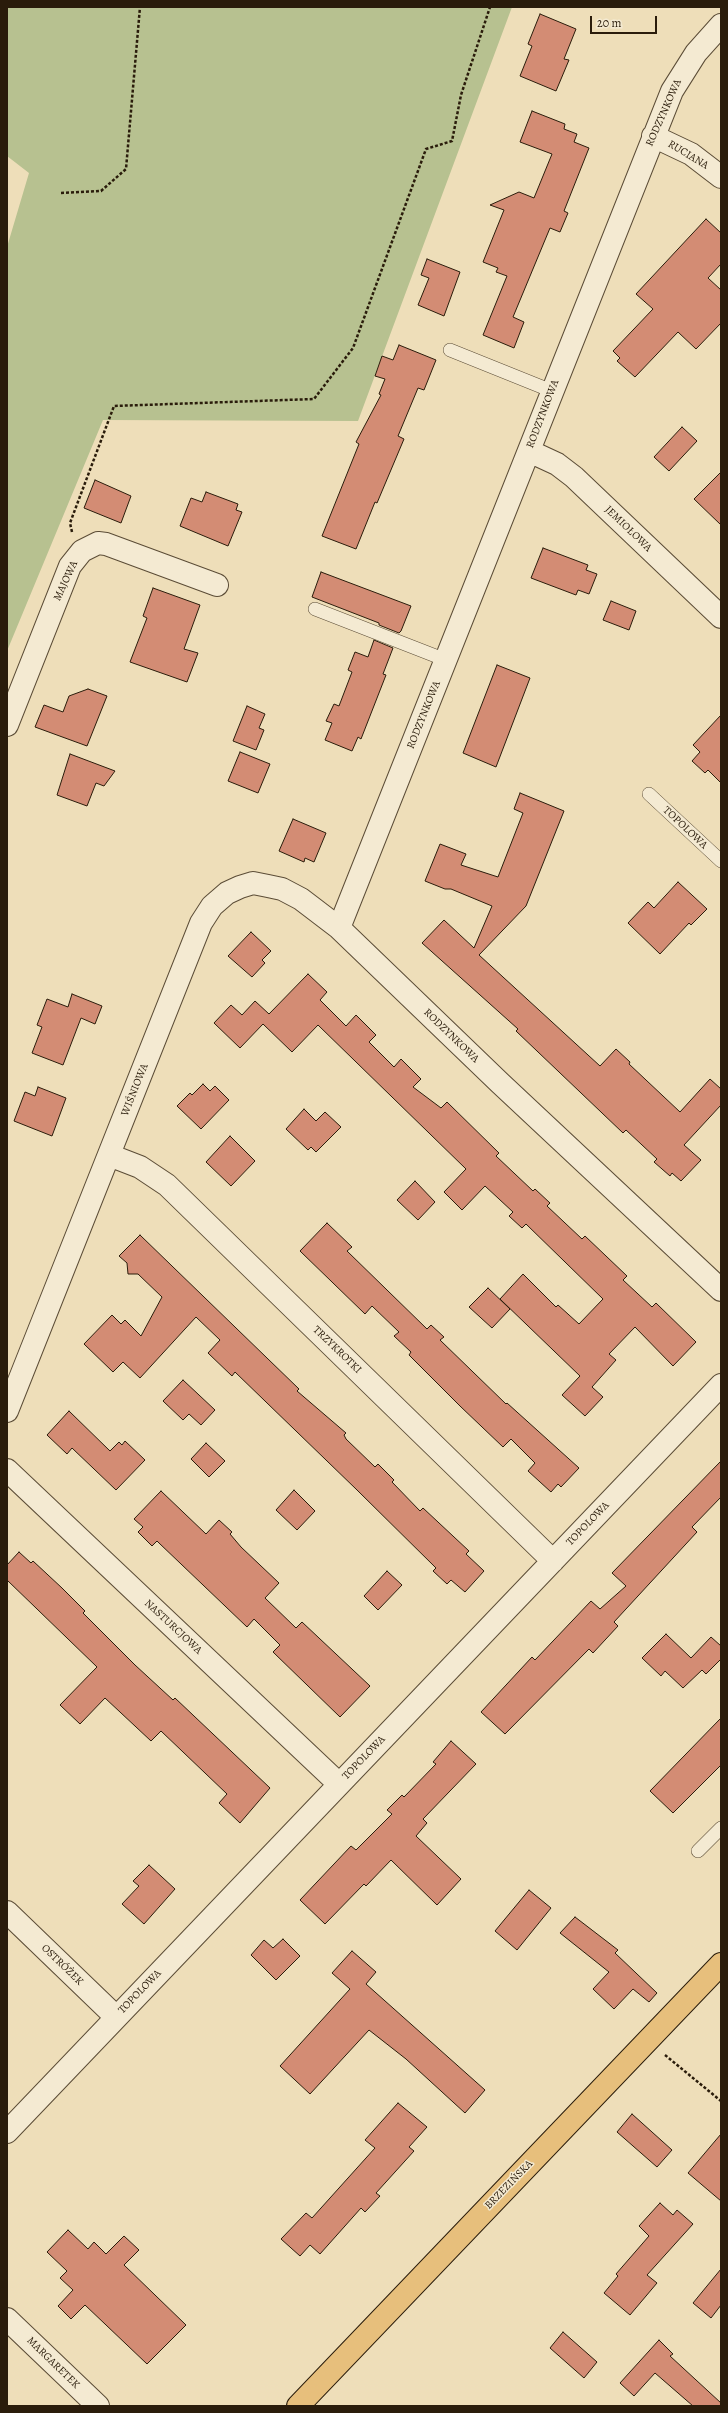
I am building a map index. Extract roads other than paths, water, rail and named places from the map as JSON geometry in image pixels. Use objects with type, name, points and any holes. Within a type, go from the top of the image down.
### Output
[{"type":"main road","name":"BRZEZIŃSKA","points":[[298,2406],[721,1964]]},
{"type":"street","name":"RODZYNKOWA","points":[[721,24],[682,71],[672,91],[339,928],[500,1083],[721,1290]]},
{"type":"street","name":"RUCIANA","points":[[653,136],[691,154],[721,177]]},
{"type":"street","name":"JEMIOŁOWA","points":[[528,451],[550,460],[574,477],[721,617]]},
{"type":"street","name":"MAJOWA","points":[[7,725],[70,566],[77,556],[88,547],[98,544],[106,544],[217,585]]},
{"type":"street","name":"WIŚNIOWA","points":[[7,1412],[201,923],[212,906],[227,893],[253,883],[282,889],[301,899],[339,928]]},
{"type":"street","name":"TRZYKROTKI","points":[[109,1155],[140,1167],[167,1185],[553,1561]]},
{"type":"street","name":"TOPOLOWA","points":[[7,2132],[721,1385]]},
{"type":"street","name":"NASTURCJOWA","points":[[7,1470],[339,1784]]},
{"type":"street","name":"OSTRÓŻEK","points":[[7,1912],[116,2017]]},
{"type":"street","name":"MARGARETEK","points":[[7,2319],[98,2406]]},
{"type":"lane","points":[[450,350],[552,391]]},
{"type":"lane","points":[[315,609],[446,660]]},
{"type":"lane","name":"TOPOLOWA","points":[[649,794],[721,861]]},
{"type":"lane","points":[[698,1851],[721,1828]]}]
